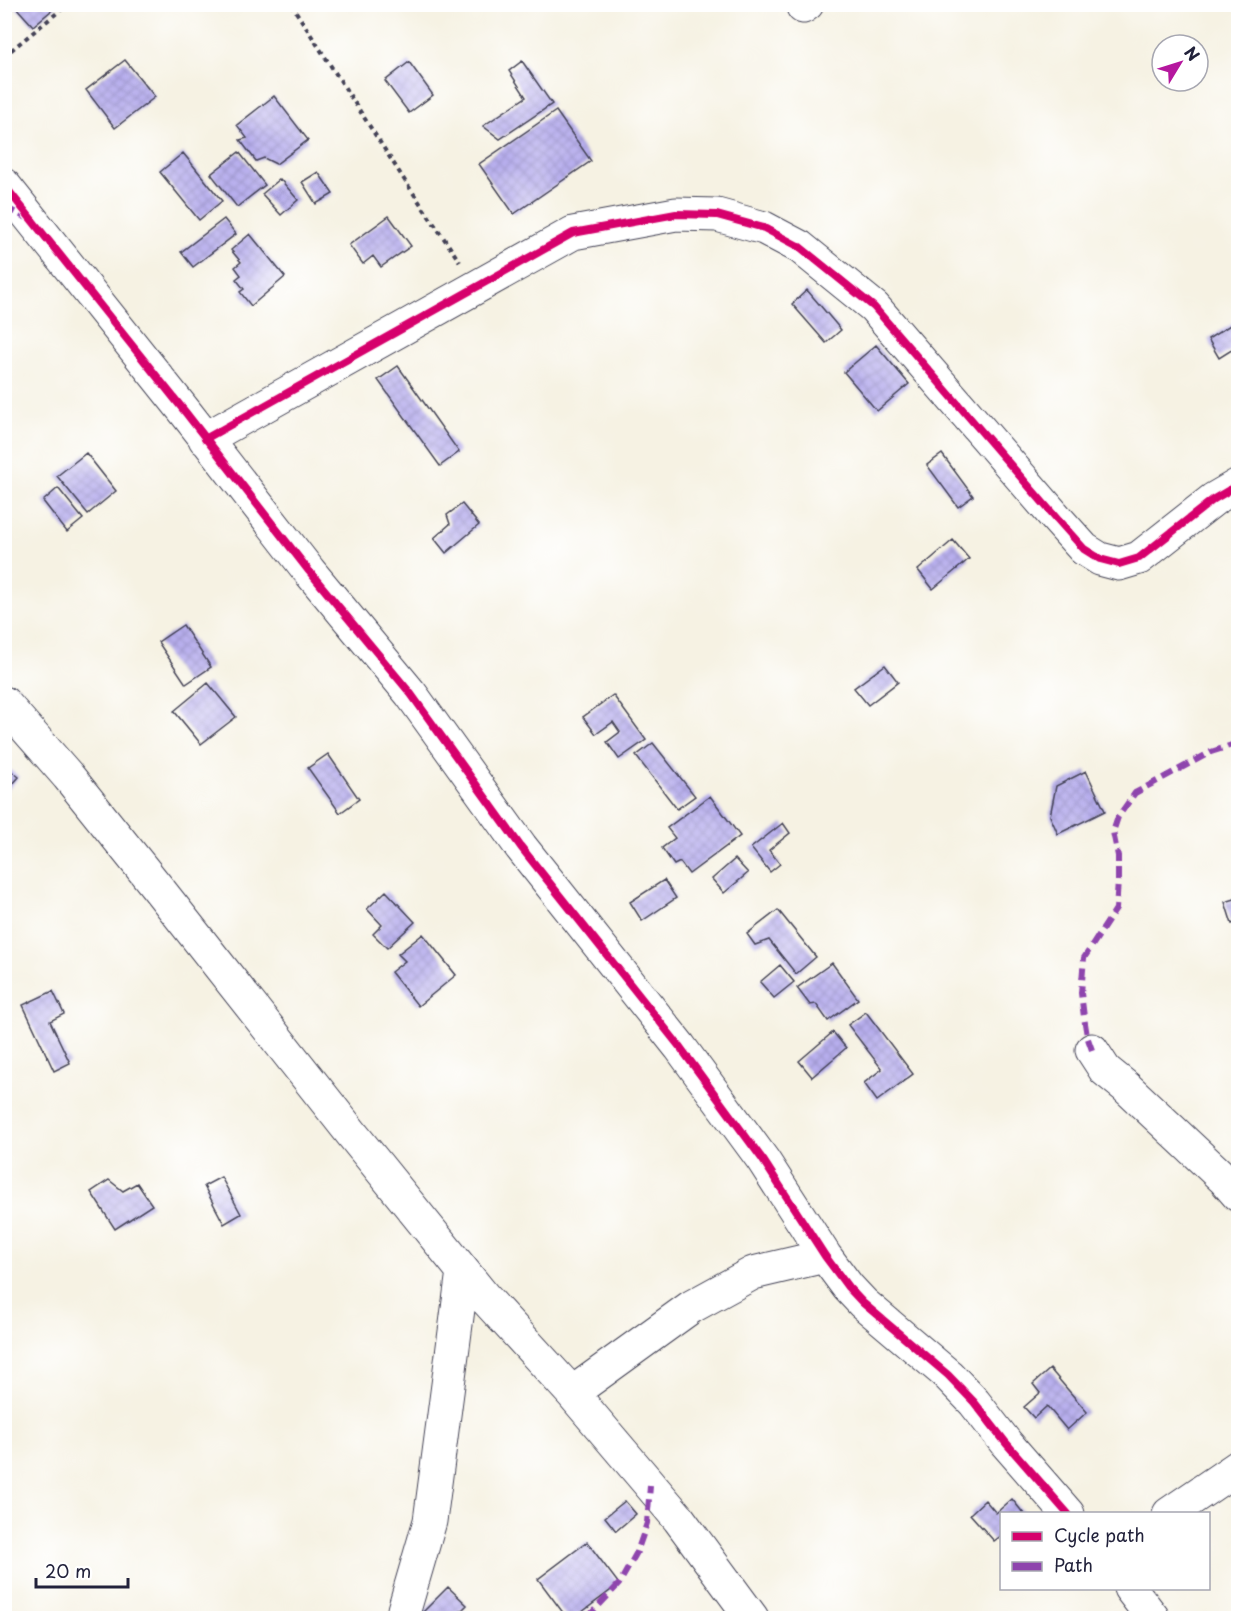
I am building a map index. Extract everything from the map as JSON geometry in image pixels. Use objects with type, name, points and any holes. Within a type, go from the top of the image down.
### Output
[{"type":"street","points":[[4,185],[309,571],[411,694],[521,847],[680,1047],[763,1160],[825,1256],[849,1287],[863,1303],[948,1375],[974,1402],[1006,1443],[1066,1512]]},
{"type":"street","points":[[205,439],[573,233],[676,214],[717,215],[764,228],[800,248],[874,307],[1084,549],[1100,559],[1119,564],[1139,558],[1215,499],[1239,485]]},
{"type":"street","points":[[4,703],[68,776],[484,1297],[572,1394],[679,1519],[752,1618]]},
{"type":"street","points":[[1092,1050],[1105,1070],[1239,1195]]},
{"type":"street","points":[[572,1394],[691,1307],[753,1274],[825,1256]]},
{"type":"street","points":[[405,1618],[404,1610],[430,1521],[463,1270]]},
{"type":"street","points":[[1172,1512],[1239,1467]]},
{"type":"street","points":[[1132,1590],[1153,1618]]},
{"type":"path","points":[[4,56],[68,4]]},
{"type":"path","points":[[291,4],[398,171],[476,287]]},
{"type":"building","points":[[14,5],[58,5],[33,26]]},
{"type":"building","points":[[125,60],[155,97],[115,128],[86,90]]},
{"type":"building","points":[[522,61],[552,104],[500,139],[483,126],[526,97],[509,71]]},
{"type":"building","points":[[409,62],[433,95],[409,113],[385,81]]},
{"type":"building","points":[[274,96],[308,140],[276,164],[264,158],[256,161],[240,140],[247,138],[237,125]]},
{"type":"building","points":[[556,111],[591,161],[514,214],[479,164]]},
{"type":"building","points":[[239,152],[265,185],[237,207],[211,174]]},
{"type":"building","points":[[183,153],[222,201],[199,220],[160,172]]},
{"type":"building","points":[[318,172],[333,194],[316,204],[302,182]]},
{"type":"building","points":[[280,179],[298,200],[281,215],[262,194]]},
{"type":"building","points":[[389,216],[411,246],[381,267],[373,256],[363,264],[349,245]]},
{"type":"building","points":[[224,219],[236,234],[193,267],[181,252]]},
{"type":"building","points":[[250,234],[285,277],[251,306],[240,292],[244,289],[236,279],[241,275],[235,267],[241,262],[231,250]]},
{"type":"building","points":[[807,290],[841,330],[826,343],[792,304]]},
{"type":"building","points":[[1238,320],[1238,346],[1219,358],[1208,339]]},
{"type":"building","points":[[876,345],[909,384],[877,411],[844,372]]},
{"type":"building","points":[[398,366],[459,452],[440,466],[378,380]]},
{"type":"building","points":[[86,453],[116,491],[88,514],[57,476]]},
{"type":"building","points":[[942,454],[973,496],[958,507],[927,465]]},
{"type":"building","points":[[58,488],[83,519],[67,532],[43,501]]},
{"type":"building","points":[[462,504],[479,525],[446,553],[434,538],[450,524],[447,515]]},
{"type":"building","points":[[953,540],[969,559],[933,589],[918,570]]},
{"type":"building","points":[[183,625],[211,667],[186,684],[158,642]]},
{"type":"building","points":[[885,665],[898,682],[868,705],[854,688]]},
{"type":"building","points":[[208,683],[236,717],[201,744],[174,711]]},
{"type":"building","points":[[613,695],[646,740],[619,759],[607,742],[620,732],[613,722],[596,734],[583,717]]},
{"type":"building","points":[[653,743],[695,796],[677,809],[636,756]]},
{"type":"building","points":[[328,754],[359,799],[340,813],[308,768]]},
{"type":"building","points":[[4,765],[19,777],[4,794]]},
{"type":"building","points":[[1086,771],[1105,811],[1058,834],[1050,816],[1056,786]]},
{"type":"building","points":[[710,796],[740,836],[689,874],[680,862],[674,865],[662,848],[675,838],[667,828]]},
{"type":"building","points":[[783,823],[790,833],[769,850],[780,864],[770,872],[751,848]]},
{"type":"building","points":[[735,859],[748,873],[724,893],[712,879]]},
{"type":"building","points":[[664,880],[676,898],[642,921],[630,902]]},
{"type":"building","points":[[386,891],[415,922],[387,948],[373,934],[382,925],[367,909]]},
{"type":"building","points":[[1238,898],[1238,922],[1232,924],[1225,902]]},
{"type":"building","points":[[778,910],[816,957],[796,974],[769,940],[755,945],[747,934]]},
{"type":"building","points":[[423,934],[456,975],[418,1006],[391,972],[405,961],[398,954]]},
{"type":"building","points":[[832,963],[858,999],[828,1021],[816,1004],[810,1005],[797,988]]},
{"type":"building","points":[[780,965],[794,982],[774,998],[760,982]]},
{"type":"building","points":[[53,991],[64,1014],[50,1021],[70,1063],[54,1071],[23,1005]]},
{"type":"building","points":[[866,1012],[913,1074],[877,1101],[864,1083],[882,1069],[848,1025]]},
{"type":"building","points":[[833,1032],[846,1048],[812,1077],[799,1061]]},
{"type":"building","points":[[221,1177],[241,1214],[224,1224],[204,1186]]},
{"type":"building","points":[[109,1180],[123,1191],[137,1183],[152,1205],[115,1229],[91,1192]]},
{"type":"building","points":[[1050,1369],[1087,1412],[1067,1430],[1047,1406],[1034,1418],[1024,1407],[1040,1393],[1033,1384]]},
{"type":"building","points":[[1012,1499],[1022,1512],[1000,1512],[1000,1536],[994,1541],[970,1514],[985,1500],[996,1513]]},
{"type":"building","points":[[625,1501],[636,1514],[616,1531],[605,1517]]},
{"type":"building","points":[[587,1542],[619,1584],[574,1618],[567,1618],[538,1579]]},
{"type":"building","points":[[448,1587],[467,1605],[454,1618],[417,1618]]},
{"type":"marked path","points":[[4,207],[27,218]]},
{"type":"marked path","points":[[1092,1050],[1087,1036],[1081,993],[1084,958],[1116,909],[1118,856],[1113,832],[1118,817],[1135,793],[1211,752],[1238,743]]},
{"type":"marked path","points":[[587,1618],[619,1584],[637,1552],[647,1523],[650,1486]]},
{"type":"cycle path","points":[[4,185],[309,571],[411,694],[521,847],[680,1047],[763,1160],[825,1256],[848,1287],[863,1303],[948,1375],[974,1402],[1006,1443],[1066,1512]]},
{"type":"cycle path","points":[[205,439],[573,233],[676,214],[717,215],[764,228],[800,247],[874,307],[1084,549],[1100,559],[1119,564],[1139,558],[1214,499],[1238,485]]}]
